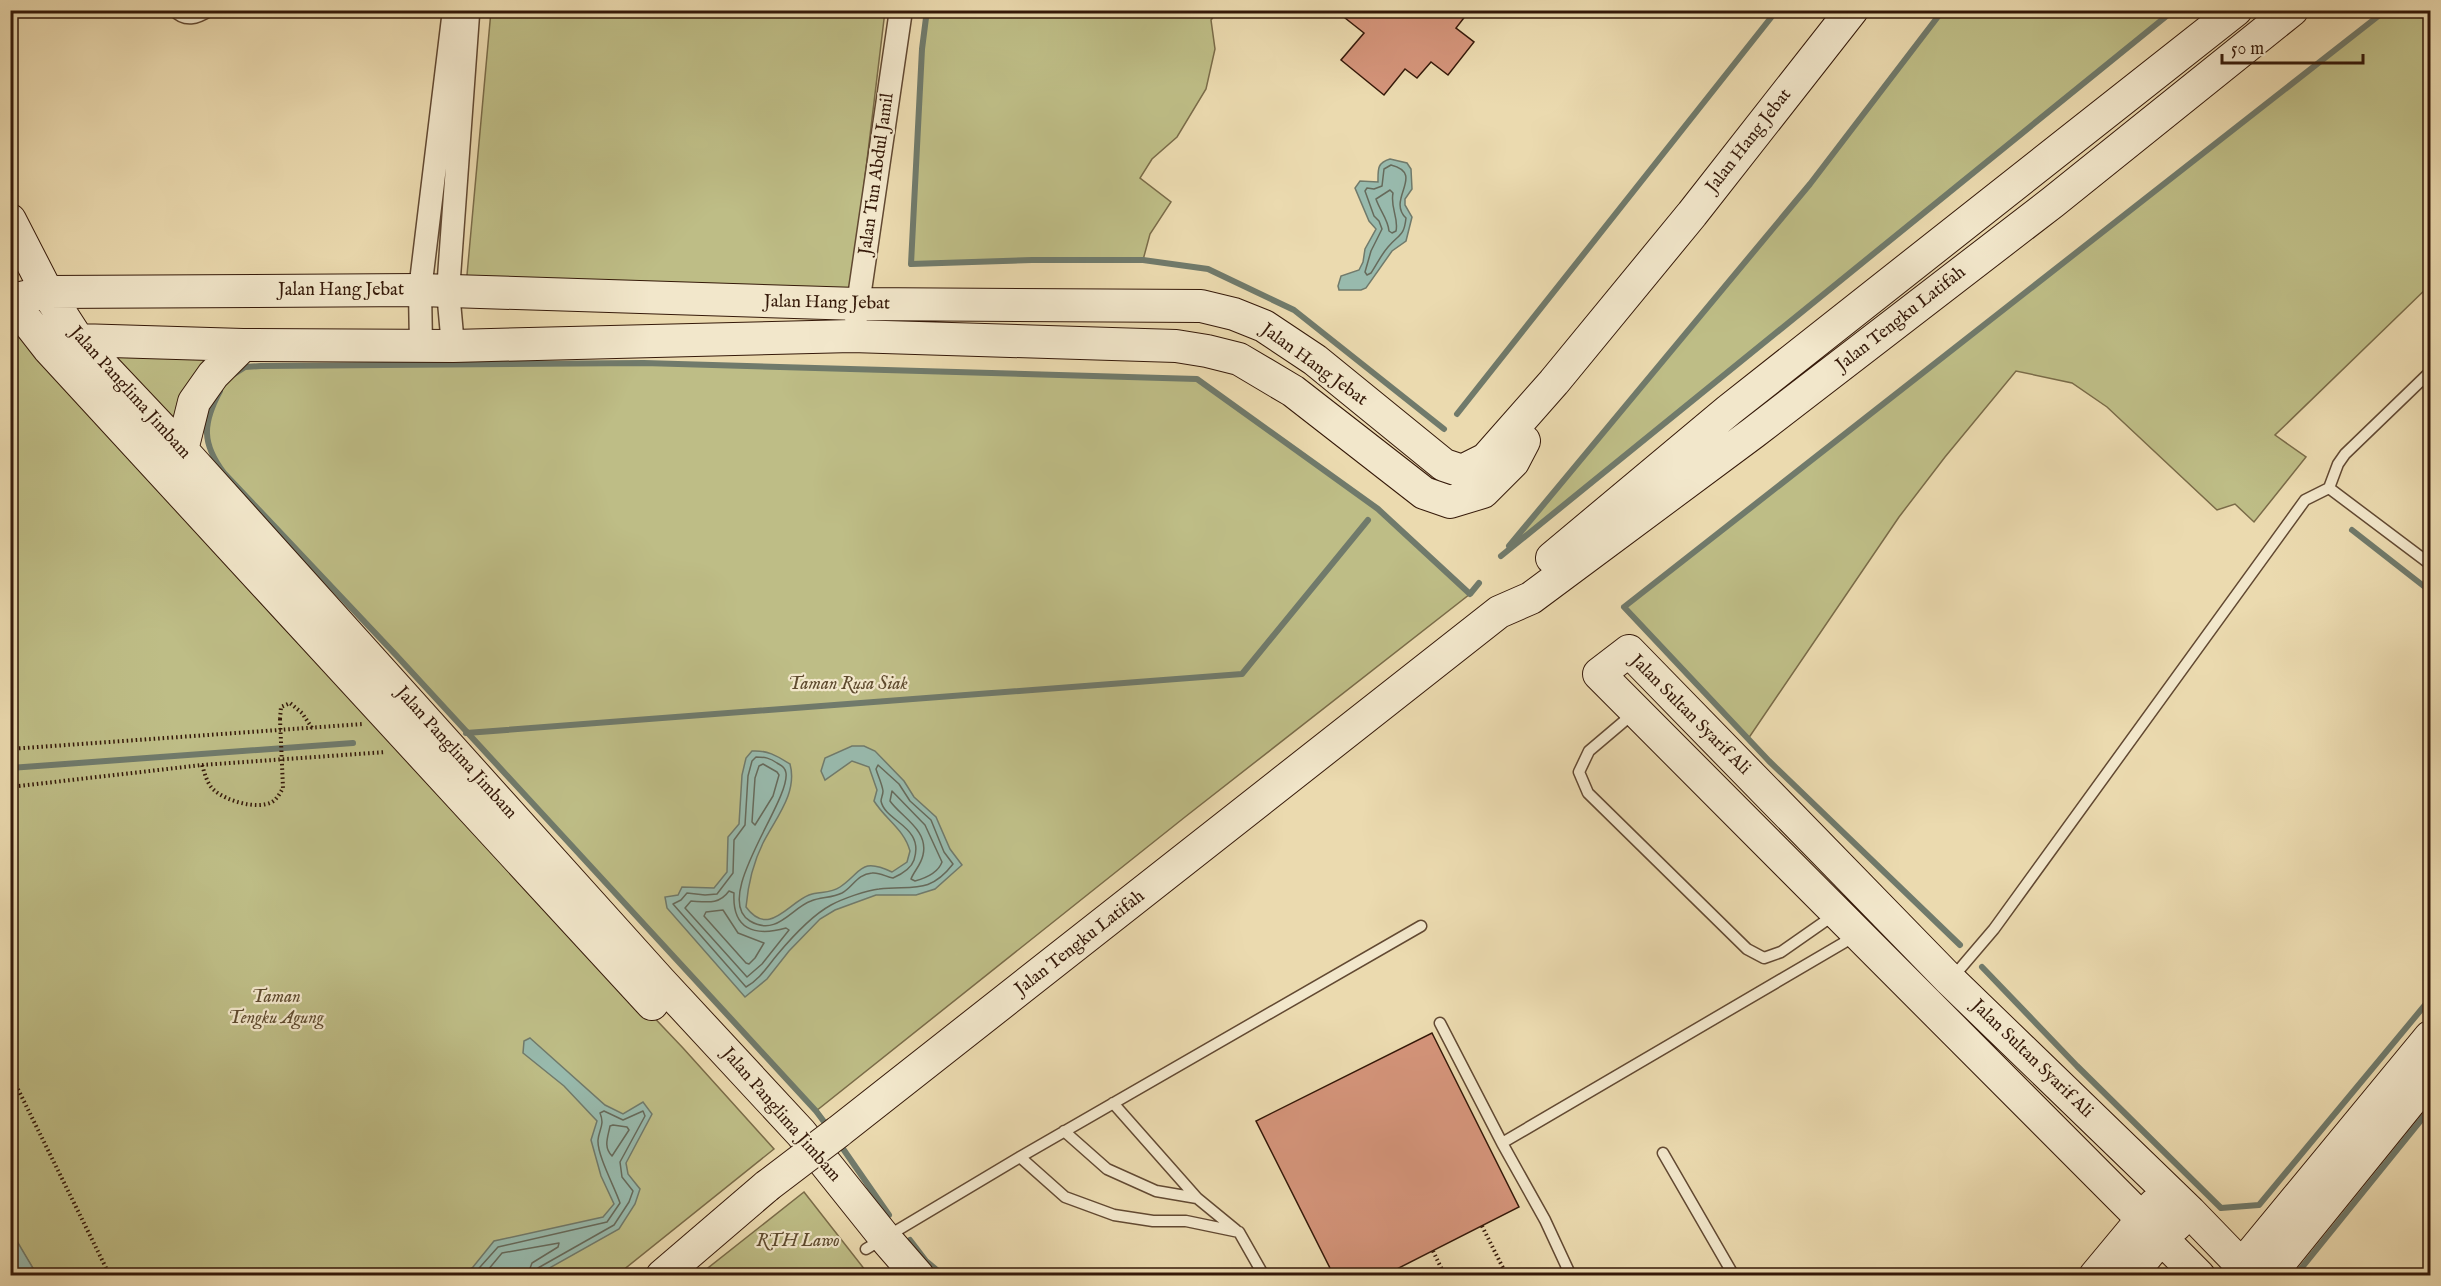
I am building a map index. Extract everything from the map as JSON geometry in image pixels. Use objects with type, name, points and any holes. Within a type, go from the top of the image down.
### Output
[{"type":"street","points":[[453,346],[434,290],[454,10]]},
{"type":"street","points":[[421,346],[434,290],[469,10]]},
{"type":"street","name":"Jalan Tun Abdul Jamil","points":[[852,336],[901,10]]},
{"type":"street","name":"Jalan Hang Jebat","points":[[11,299],[47,292],[434,290],[858,304],[1201,306],[1234,314],[1264,326],[1315,360],[1432,455],[1462,471],[1486,459],[1554,382],[1692,214],[1852,10]]},
{"type":"street","name":"Jalan Tengku Latifah","points":[[1499,612],[1519,585],[1729,410],[2236,10]]},
{"type":"street","name":"Jalan Tengku Latifah","points":[[662,1275],[767,1186],[1499,612],[1531,598],[1753,433],[2053,202],[2292,10]]},
{"type":"street","name":"Jalan Panglima Jimbam","points":[[10,220],[47,292],[78,340],[182,450],[402,693],[469,787],[773,1132],[875,1243],[918,1275]]},
{"type":"street","name":"Jalan Panglima Jimbam","points":[[11,299],[49,349],[370,711],[469,787]]},
{"type":"street","name":"Jalan Hang Jebat","points":[[49,349],[78,340],[243,345],[453,346],[852,336],[1176,346],[1239,359],[1293,391],[1424,493],[1450,502],[1483,492],[1513,462],[1554,382]]},
{"type":"street","points":[[182,450],[194,402],[213,375],[243,345]]},
{"type":"street","name":"Jalan Sultan Syarif Ali","points":[[2199,1275],[1599,675],[1629,651],[1950,980],[2255,1272]]},
{"type":"street","points":[[2255,1272],[2430,1037]]},
{"type":"street","points":[[2255,1272],[2430,1077]]},
{"type":"street","points":[[2130,1275],[2168,1191]]},
{"type":"street","points":[[2096,1275],[2151,1228],[2190,1212]]},
{"type":"street","name":"Jalan Panglima Jimbam","points":[[875,1243],[890,1275]]},
{"type":"lane","points":[[173,10],[183,18],[192,19],[210,10]]},
{"type":"lane","points":[[1950,980],[1994,929],[2305,500],[2330,488],[2338,464],[2345,454],[2430,372]]},
{"type":"lane","points":[[2330,488],[2430,564]]},
{"type":"lane","points":[[1635,711],[1589,751],[1579,772],[1588,793],[1747,949],[1764,958],[1847,924]]},
{"type":"lane","points":[[1502,1143],[1847,924]]},
{"type":"lane","points":[[875,1243],[1064,1131],[1421,926]]},
{"type":"lane","points":[[1440,1023],[1572,1275]]},
{"type":"lane","points":[[1113,1103],[1197,1198],[1239,1232],[1264,1275]]},
{"type":"lane","points":[[1064,1131],[1107,1169],[1156,1191],[1197,1198]]},
{"type":"lane","points":[[1663,1153],[1734,1275]]},
{"type":"lane","points":[[1020,1157],[1065,1197],[1114,1215],[1153,1221],[1186,1221],[1239,1232]]},
{"type":"path","points":[[202,765],[208,782],[215,790],[243,804],[266,804],[274,801],[283,788],[281,707],[290,703],[302,713],[312,728]]},
{"type":"path","points":[[10,749],[312,728],[370,711]]},
{"type":"path","points":[[10,787],[202,765],[394,751]]},
{"type":"path","points":[[10,1073],[110,1275]]},
{"type":"path","points":[[1482,1226],[1508,1275]]},
{"type":"path","points":[[1433,1251],[1445,1275]]},
{"type":"green space","points":[[1943,10],[2174,11],[1501,556],[1810,184]]},
{"type":"green space","points":[[2386,10],[2430,11],[2430,285],[2275,435],[2306,457],[2254,522],[2235,504],[2217,510],[2107,407],[2072,383],[2016,371],[1899,517],[1748,739],[1624,607]]},
{"type":"green space","points":[[491,11],[885,11],[851,293],[466,286]]},
{"type":"green space","points":[[927,11],[1218,11],[1211,20],[1215,49],[1206,89],[1177,137],[1152,159],[1140,178],[1171,202],[1150,234],[1143,260],[911,264],[922,49]]},
{"type":"green space","name":"Taman Tengku Agung","points":[[10,327],[281,625],[683,1048],[774,1149],[617,1275],[37,1275],[10,1231]]},
{"type":"green space","points":[[208,351],[174,431],[105,352]]},
{"type":"green space","name":"Taman Rusa Siak","points":[[644,363],[1197,379],[1378,509],[1470,594],[1185,817],[816,1111],[395,654],[224,473],[207,444],[207,422],[215,400],[228,380],[245,367]]},
{"type":"green space","name":"RTH Lawo","points":[[804,1192],[869,1275],[699,1275]]},
{"type":"water","points":[[1390,159],[1407,163],[1411,169],[1412,189],[1405,199],[1405,205],[1412,217],[1406,241],[1392,251],[1366,288],[1339,290],[1341,276],[1359,270],[1365,249],[1376,229],[1369,221],[1355,188],[1360,181],[1378,182],[1379,167]]},
{"type":"water","points":[[852,746],[864,746],[875,751],[904,781],[914,797],[936,817],[950,849],[962,865],[935,889],[916,895],[876,895],[835,910],[820,919],[789,951],[767,979],[745,997],[667,908],[665,897],[678,895],[682,887],[714,888],[727,872],[728,837],[739,824],[742,775],[746,758],[752,751],[768,753],[790,764],[792,775],[784,805],[756,858],[746,907],[754,916],[771,919],[778,916],[809,895],[836,889],[867,866],[892,872],[907,862],[910,851],[904,837],[874,801],[877,790],[869,767],[852,761],[825,780],[821,771],[825,758]]},
{"type":"water","points":[[530,1038],[605,1105],[623,1114],[643,1102],[652,1114],[626,1163],[628,1174],[640,1189],[635,1204],[619,1229],[537,1275],[462,1275],[473,1267],[494,1241],[603,1217],[614,1204],[601,1176],[591,1140],[597,1121],[564,1086],[523,1053],[524,1041]]},
{"type":"water","points":[[11,1231],[37,1275],[11,1275]]},
{"type":"building","points":[[1335,10],[1470,10],[1456,28],[1474,42],[1448,75],[1431,62],[1417,78],[1405,69],[1384,95],[1341,60],[1364,33]]},
{"type":"building","points":[[1432,1033],[1519,1207],[1383,1276],[1334,1276],[1256,1121]]},
{"type":"waterway","points":[[927,10],[922,49],[911,264],[1032,260],[1143,260],[1208,269],[1294,310],[1444,429]]},
{"type":"waterway","points":[[1457,414],[1777,10]]},
{"type":"waterway","points":[[1509,546],[1810,184],[1943,10]]},
{"type":"waterway","points":[[1501,556],[2174,10]]},
{"type":"waterway","points":[[1960,945],[1769,761],[1624,607],[2386,10]]},
{"type":"waterway","points":[[234,374],[245,367],[261,366],[644,363],[1197,379],[1378,509],[1470,594],[1479,583]]},
{"type":"waterway","points":[[220,391],[210,414],[207,434],[212,453],[224,473],[395,654],[816,1111],[828,1127]]},
{"type":"waterway","points":[[466,733],[1242,674],[1368,520]]},
{"type":"waterway","points":[[2352,530],[2430,591]]},
{"type":"waterway","points":[[10,768],[353,743]]},
{"type":"waterway","points":[[1982,967],[2077,1066],[2221,1208],[2259,1205],[2430,999]]},
{"type":"waterway","points":[[2295,1276],[2430,1109]]},
{"type":"waterway","points":[[839,1143],[889,1215]]},
{"type":"waterway","points":[[910,1240],[926,1261],[944,1276]]}]
